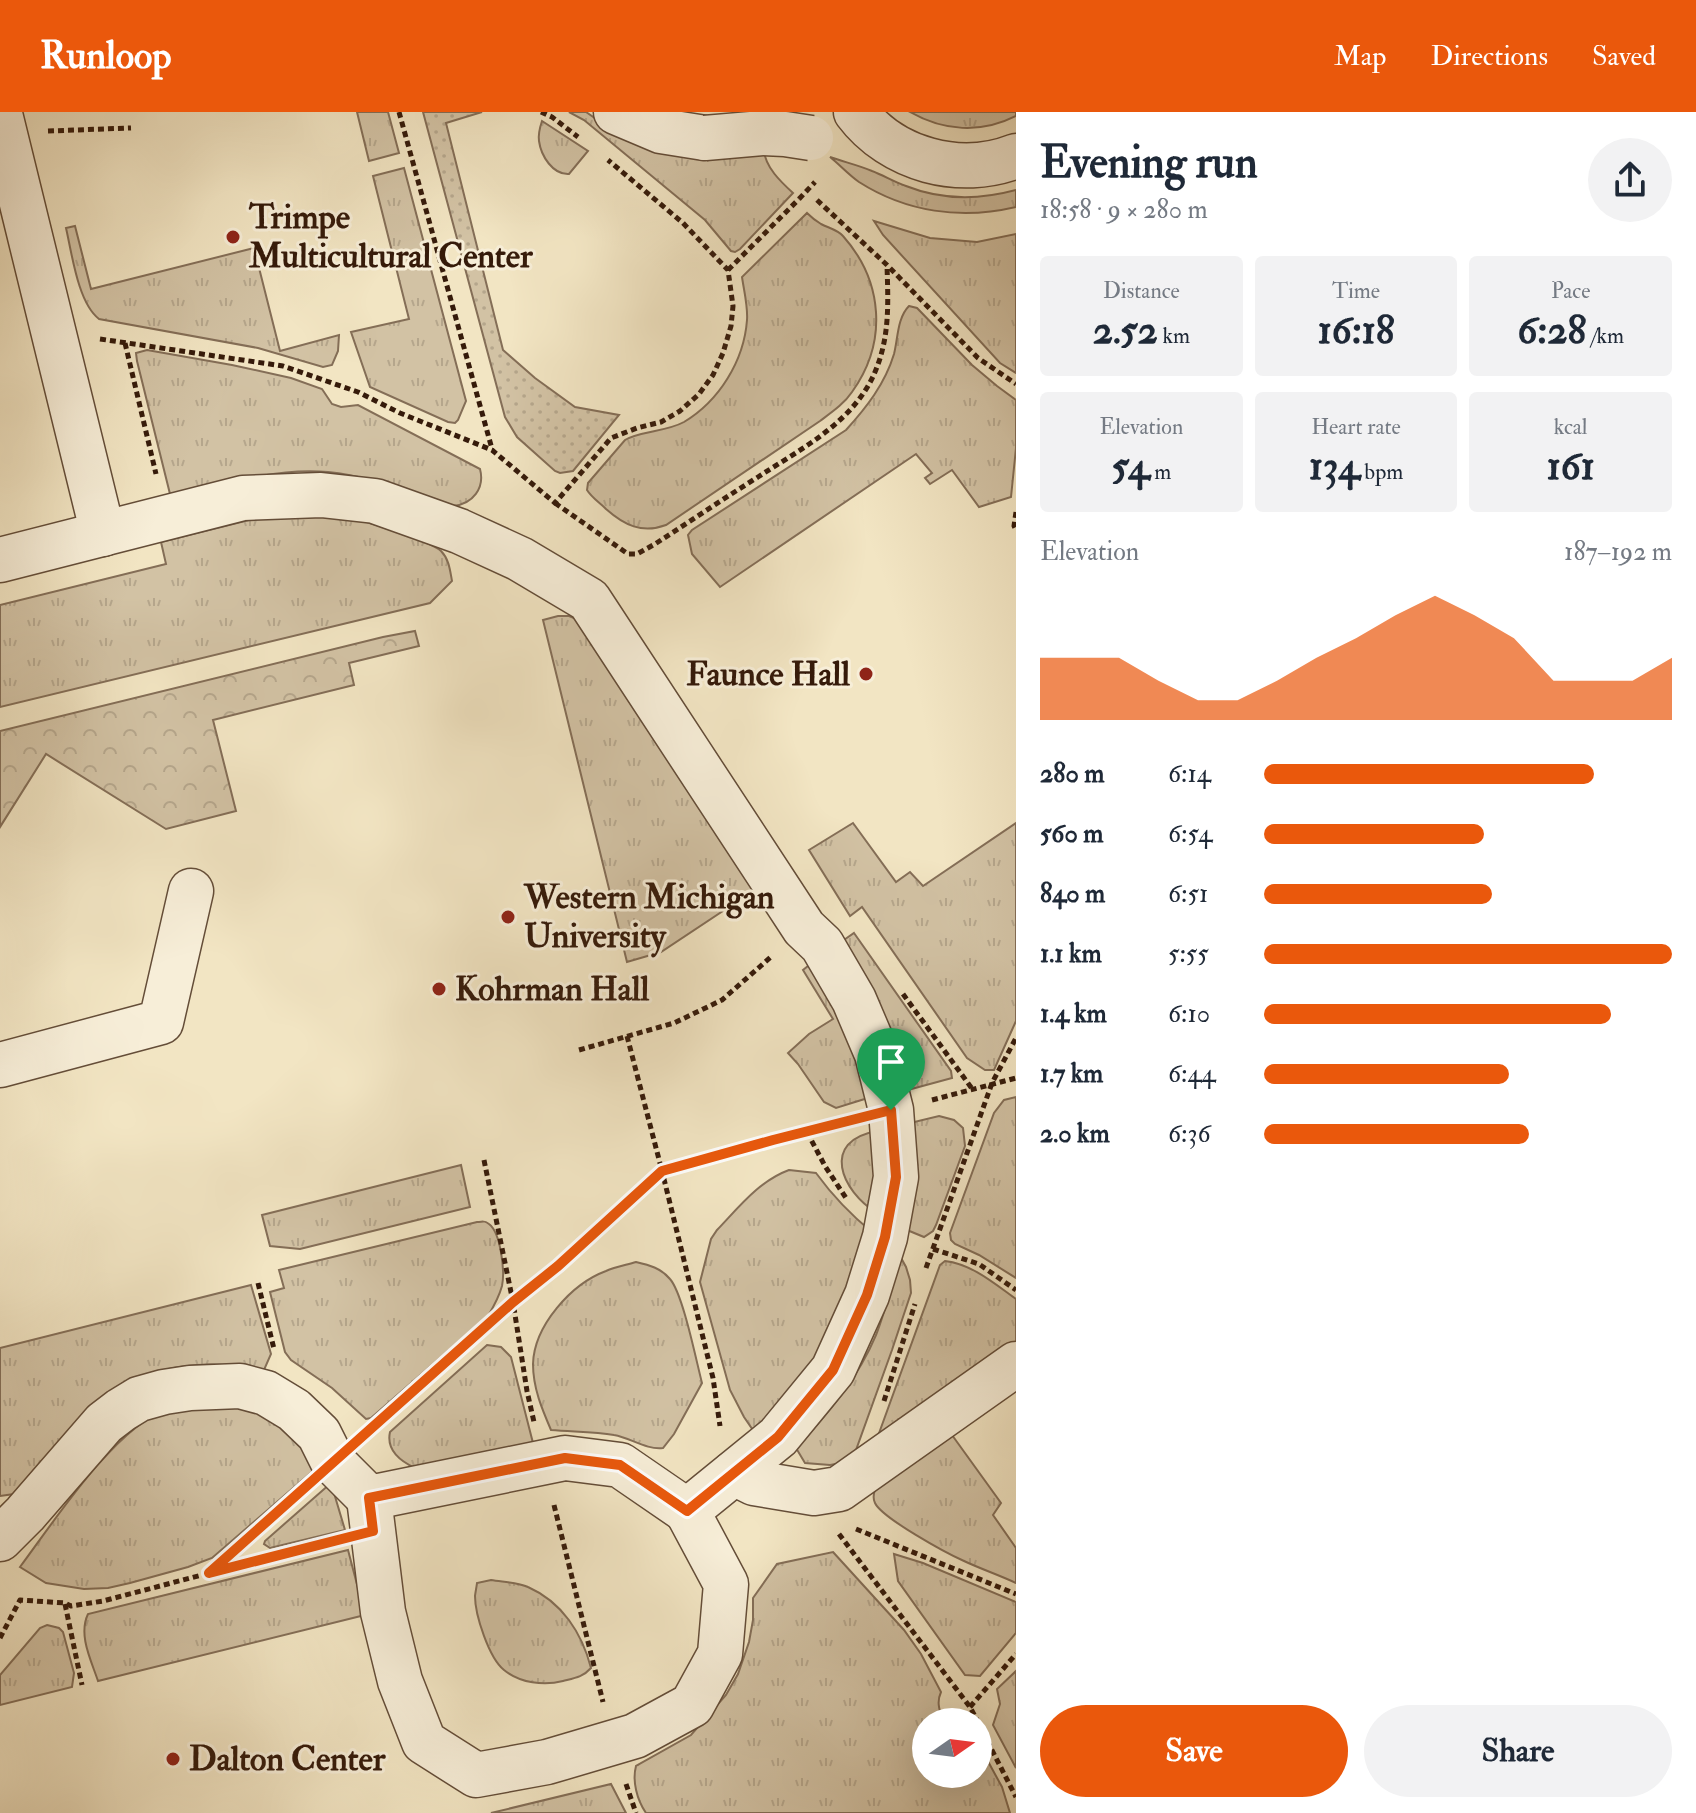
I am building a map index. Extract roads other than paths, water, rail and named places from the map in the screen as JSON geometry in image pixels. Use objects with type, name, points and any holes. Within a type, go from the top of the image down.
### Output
[{"type":"street","points":[[616,112],[661,131],[705,138],[785,134],[815,158],[867,124],[904,152],[927,161],[959,166],[990,164],[1016,156]]},
{"type":"street","points":[[0,114],[103,534]]},
{"type":"street","points":[[0,560],[243,498],[321,495],[375,501],[459,531],[520,559],[589,600],[804,928],[822,945],[866,1027],[877,1054],[891,1110],[896,1177],[882,1253],[833,1370],[778,1437],[687,1511]]},
{"type":"street","points":[[0,1065],[161,1022],[191,891]]},
{"type":"street","points":[[734,1473],[754,1483],[814,1493],[839,1489],[1016,1364]]},
{"type":"street","points":[[0,1539],[104,1423],[139,1399],[190,1388],[240,1386],[266,1393],[294,1410],[319,1434],[333,1462],[371,1514],[383,1612],[400,1681],[424,1742],[476,1775],[547,1762],[635,1736],[692,1705],[720,1654],[726,1584],[687,1511],[620,1465],[565,1458],[371,1514]]},
{"type":"place","name":"Trimpe Multicultural Center","points":[[233,237]]},
{"type":"place","name":"Faunce Hall","points":[[866,674]]},
{"type":"place","name":"Western Michigan University","points":[[508,917]]},
{"type":"place","name":"Kohrman Hall","points":[[439,989]]},
{"type":"place","name":"Dalton Center","points":[[173,1759]]}]
